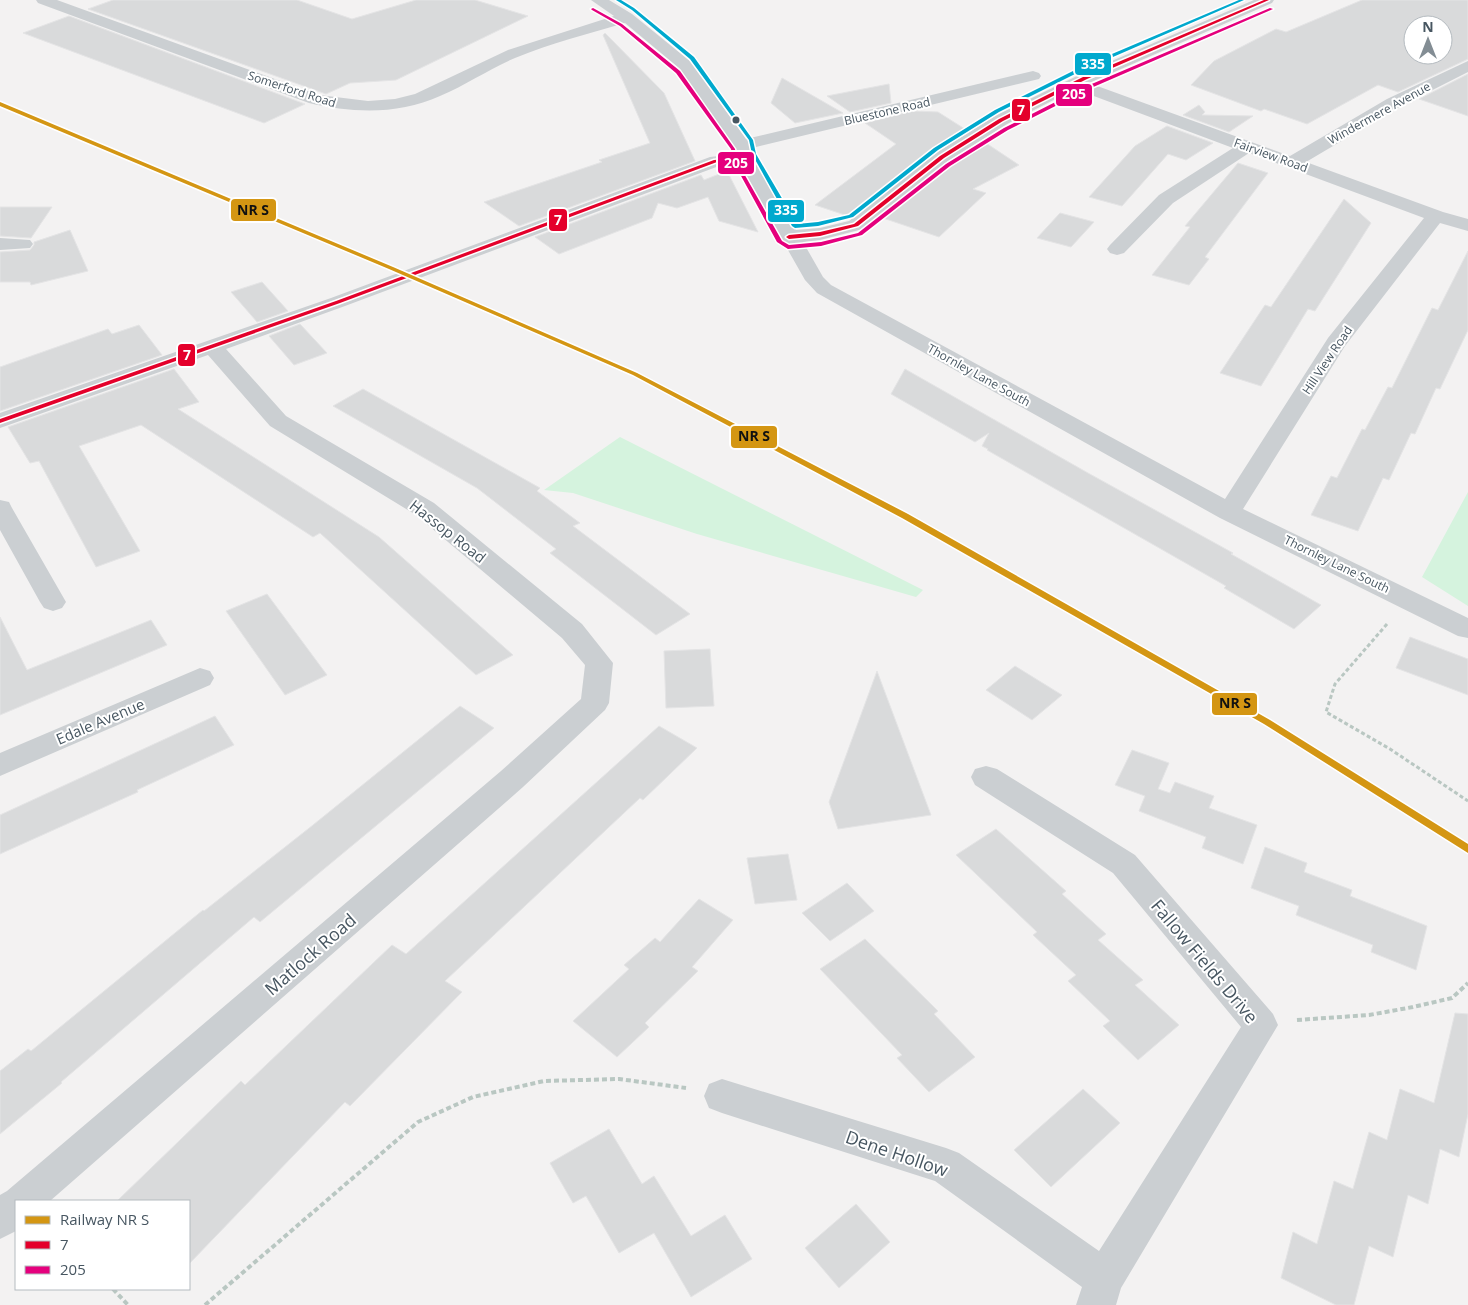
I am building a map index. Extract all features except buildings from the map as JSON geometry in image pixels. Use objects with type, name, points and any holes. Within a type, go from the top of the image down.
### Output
[{"type":"street","name":"Somerford Road","points":[[43,0],[315,99],[341,105],[369,106],[400,103],[422,97],[513,54],[627,17]]},
{"type":"street","name":"Thornley Lane South","points":[[598,0],[627,17],[685,65],[744,151],[789,237],[815,280],[824,289],[1229,512],[1468,629]]},
{"type":"street","points":[[789,237],[820,234],[856,225],[942,157],[1001,120],[1074,83],[1267,0]]},
{"type":"street","name":"Windermere Avenue","points":[[1292,163],[1393,103],[1468,66]]},
{"type":"street","name":"Bluestone Road","points":[[0,421],[338,302],[744,151],[1032,76]]},
{"type":"street","name":"Fairview Road","points":[[1074,83],[1436,216],[1468,225]]},
{"type":"street","points":[[1117,249],[1166,200],[1246,147]]},
{"type":"street","name":"Hill View Road","points":[[1229,512],[1336,343],[1436,216]]},
{"type":"street","points":[[0,244],[23,244]]},
{"type":"street","name":"Hassop Road","points":[[213,347],[278,422],[425,509],[572,631],[599,663],[595,703]]},
{"type":"street","points":[[0,508],[53,602]]},
{"type":"street","name":"Edale Avenue","points":[[0,764],[200,678]]},
{"type":"street","name":"Matlock Road","points":[[23,1200],[512,780],[595,703]]},
{"type":"street","name":"Fallow Fields Drive","points":[[986,777],[1124,864],[1261,1025],[1100,1292]]},
{"type":"street","name":"Dene Hollow","points":[[722,1096],[946,1166],[1100,1292]]},
{"type":"street","points":[[0,1220],[15,1207]]},
{"type":"path","points":[[1406,598],[1335,684],[1326,712],[1390,749],[1468,801]]},
{"type":"path","points":[[1261,1025],[1312,1018],[1369,1016],[1452,998],[1468,983]]},
{"type":"path","points":[[205,1305],[418,1122],[473,1097],[544,1081],[619,1079],[674,1085],[722,1096]]},
{"type":"path","points":[[114,1290],[128,1305]]},
{"type":"green space","points":[[620,437],[923,590],[916,597],[697,534],[573,493],[544,490]]},
{"type":"green space","points":[[1468,492],[1468,606],[1422,577]]},
{"type":"transit line","name":"335","points":[[618,0],[633,9],[692,58],[751,140],[754,154],[795,226],[818,224],[851,216],[936,149],[997,111],[1081,69],[1242,0]]},
{"type":"transit line","name":"7","points":[[789,237],[820,234],[856,225],[942,157],[1001,120],[1085,78],[1267,0]]},
{"type":"transit line","name":"205","points":[[593,9],[621,25],[678,72],[733,149],[736,163],[780,242],[788,247],[821,244],[860,234],[948,165],[1006,129],[1089,87],[1271,9]]},
{"type":"transit line","points":[[0,104],[391,268],[635,374],[905,516],[1267,722],[1468,849]]},
{"type":"transit line","name":"7","points":[[0,421],[338,302],[716,161],[745,158]]}]
